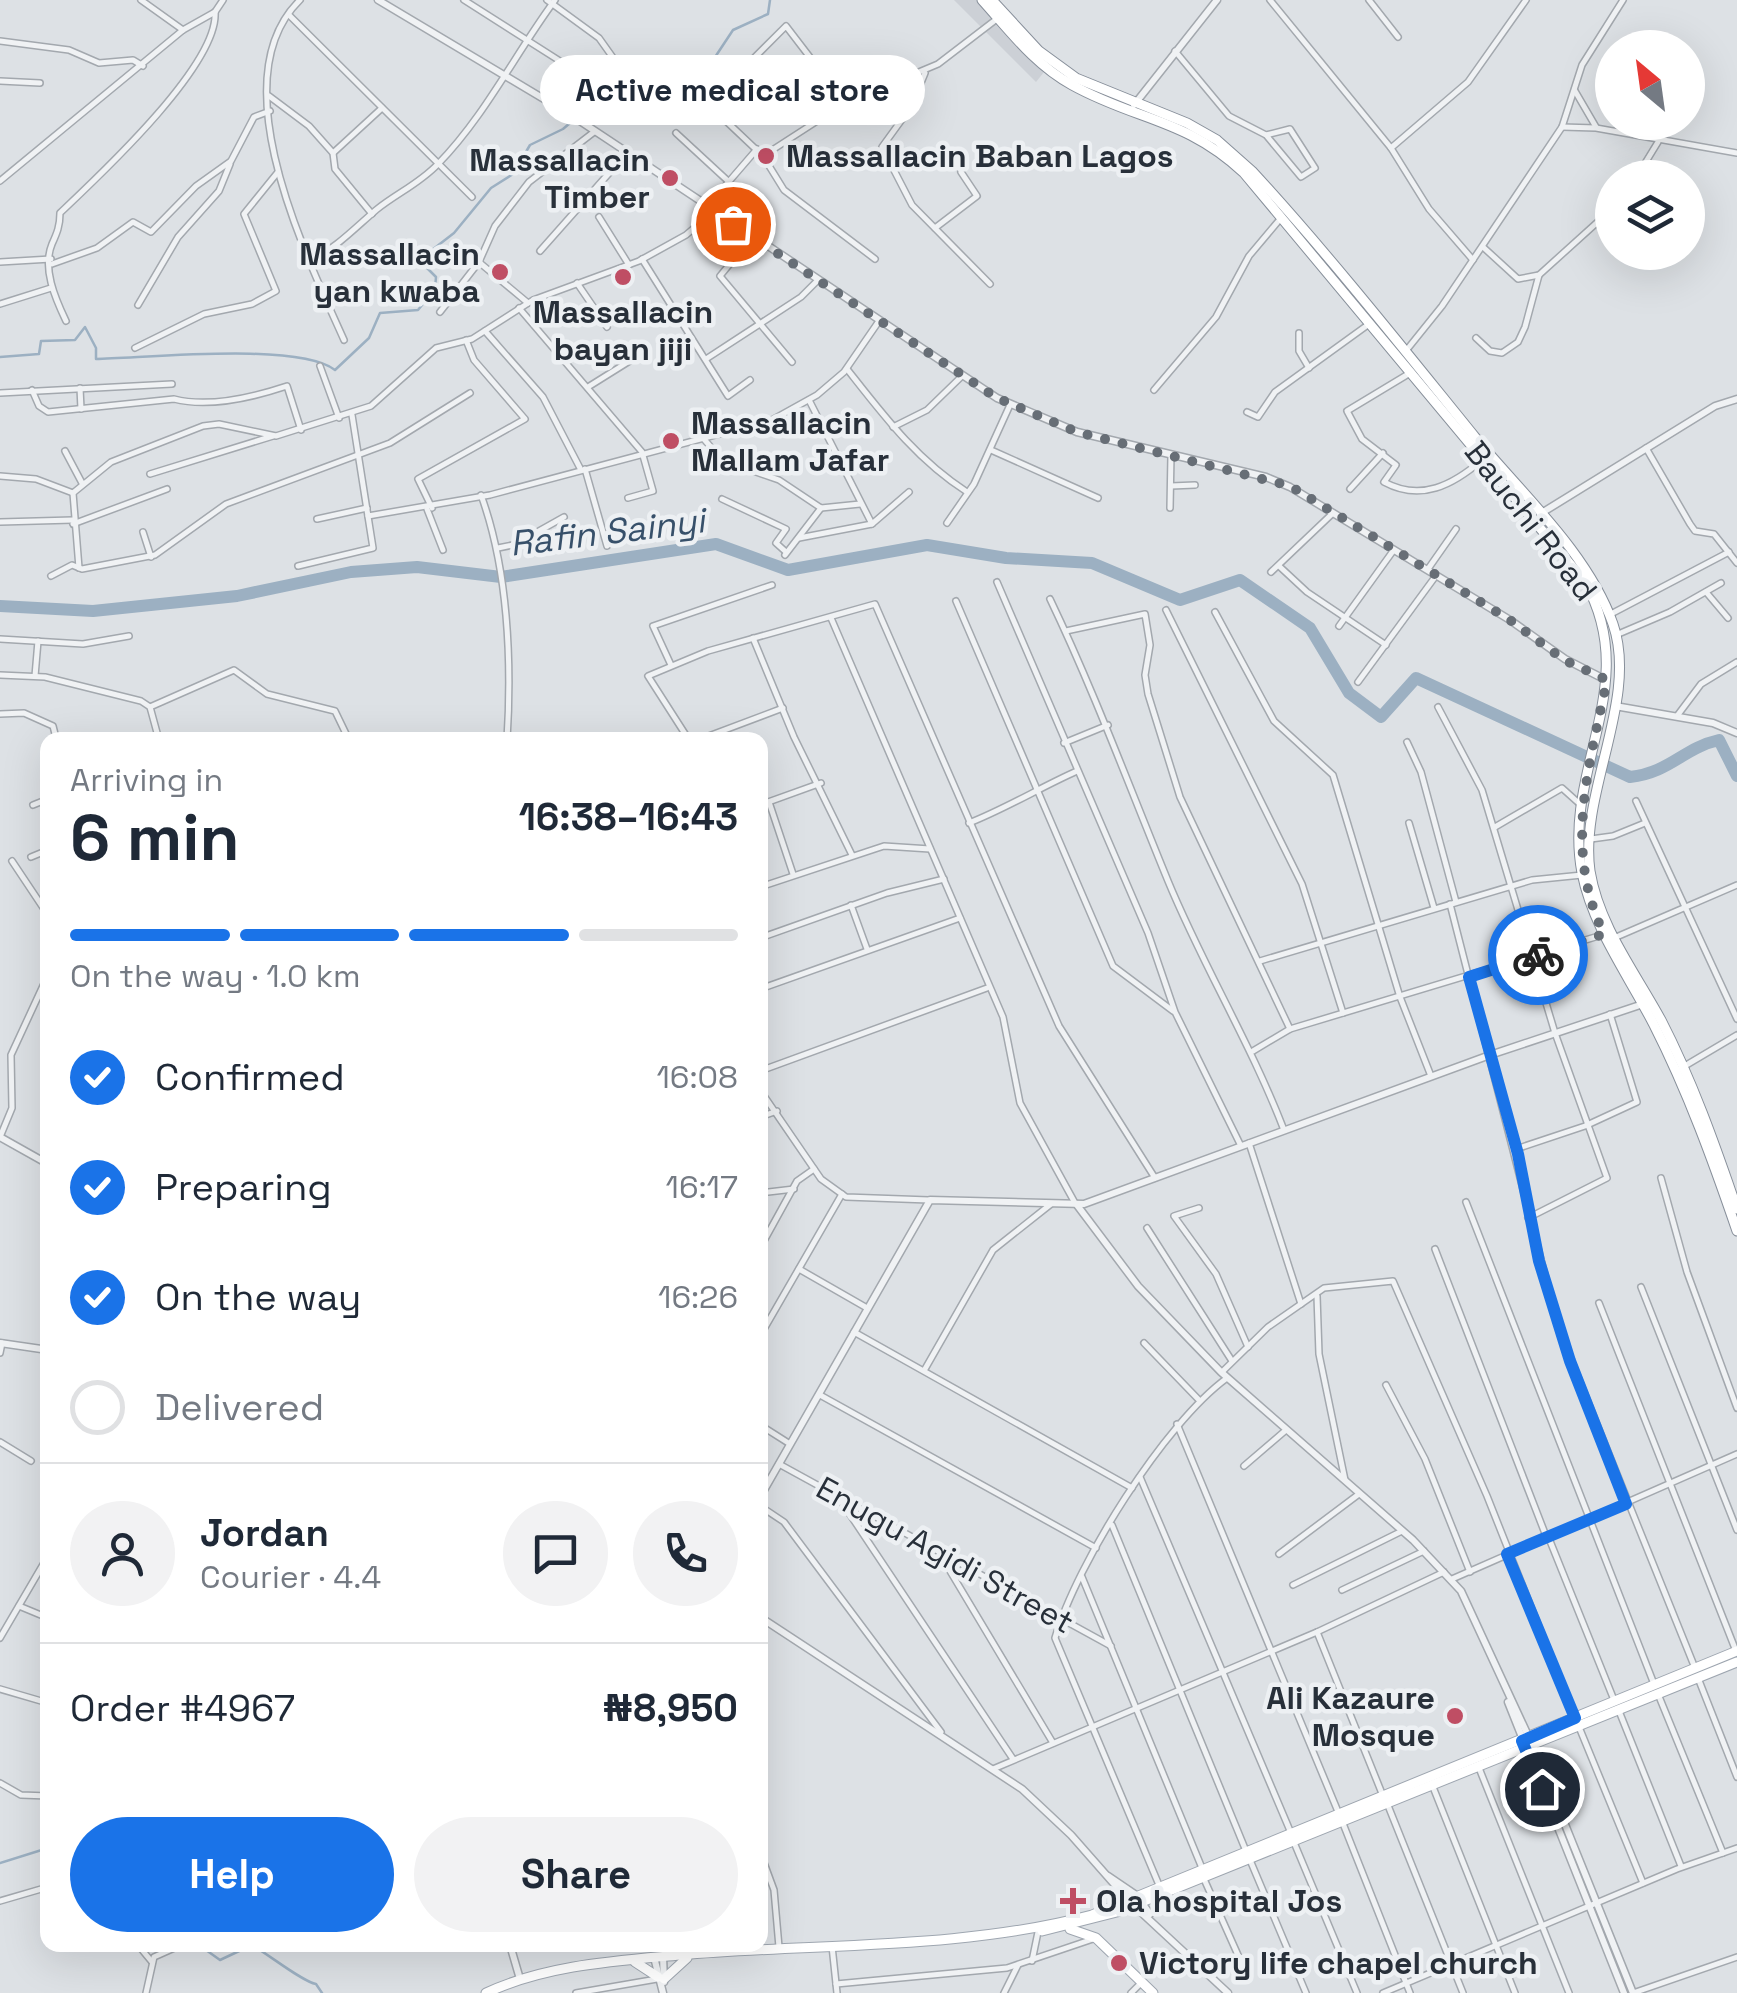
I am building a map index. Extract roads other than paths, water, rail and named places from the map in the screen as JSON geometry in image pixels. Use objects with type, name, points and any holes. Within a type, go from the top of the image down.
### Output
[{"type":"main road","name":"Bauchi Road","points":[[982,0],[1052,74],[1200,130],[1252,171],[1537,516],[1580,574],[1598,605],[1609,648],[1607,680],[1583,804],[1582,875],[1610,936],[1683,1066],[1737,1209]]},
{"type":"main road","name":"Bauchi Road","points":[[992,0],[1052,62],[1076,78],[1203,138],[1244,173],[1401,353],[1484,458],[1586,572],[1616,636],[1614,705],[1590,839],[1591,876],[1610,936]]},
{"type":"main road","name":"Bauchi Road","points":[[1646,1003],[1694,1112],[1737,1231]]},
{"type":"main road","points":[[1019,1931],[1092,1915],[1135,1900],[1656,1690],[1737,1652]]},
{"type":"main road","points":[[1696,1673],[1737,1662]]},
{"type":"main road","points":[[1385,1799],[1478,1767],[1527,1743]]},
{"type":"main road","points":[[768,1948],[1062,1928],[1098,1920],[1160,1885],[1202,1872]]},
{"type":"main road","points":[[1096,1938],[1093,1928],[1098,1920]]},
{"type":"main road","points":[[1062,1928],[1096,1938],[1153,1993]]},
{"type":"main road","points":[[486,1993],[520,1979],[622,1960],[719,1952]]},
{"type":"main road","points":[[622,1960],[643,1964],[660,1978],[695,1954]]},
{"type":"street","points":[[141,0],[183,30]]},
{"type":"street","points":[[0,181],[183,30],[214,12],[223,0]]},
{"type":"street","points":[[378,0],[594,132],[1010,405],[1077,432],[1266,477],[1333,513],[1564,660],[1607,680]]},
{"type":"street","points":[[464,0],[574,70]]},
{"type":"street","points":[[1134,106],[1218,0]]},
{"type":"street","points":[[1272,0],[1392,148],[1428,209],[1473,260]]},
{"type":"street","points":[[1369,0],[1398,37]]},
{"type":"street","points":[[1392,148],[1468,82],[1526,0]]},
{"type":"street","points":[[1401,353],[1473,260],[1562,126],[1582,65],[1623,0]]},
{"type":"street","points":[[310,262],[349,236],[372,214],[406,194],[439,163],[504,76],[551,1],[599,38],[631,83]]},
{"type":"street","points":[[295,2],[266,63],[278,172],[310,262],[344,340]]},
{"type":"street","points":[[66,320],[51,288],[60,213],[123,156],[187,76],[216,24],[214,12]]},
{"type":"street","points":[[290,16],[472,197]]},
{"type":"street","points":[[763,156],[844,103],[926,70],[998,18]]},
{"type":"street","points":[[844,103],[786,26],[708,104],[757,149],[784,190],[876,260]]},
{"type":"street","points":[[0,41],[69,50],[98,63],[133,60],[143,66]]},
{"type":"street","points":[[1176,50],[1229,116],[1266,135],[1301,178],[1314,168],[1290,129],[1266,135]]},
{"type":"street","points":[[926,70],[911,107],[882,147],[912,205],[990,284]]},
{"type":"street","points":[[0,81],[40,83]]},
{"type":"street","points":[[1576,90],[1595,126]]},
{"type":"street","points":[[270,96],[308,126],[333,154],[336,169],[372,214]]},
{"type":"street","points":[[333,154],[382,107]]},
{"type":"street","points":[[138,305],[178,238],[219,191],[245,128],[259,114],[270,111]]},
{"type":"street","points":[[1562,126],[1595,128]]},
{"type":"street","points":[[440,312],[480,262],[496,226],[530,182],[594,132]]},
{"type":"street","points":[[676,133],[728,181]]},
{"type":"street","points":[[1649,140],[1737,153]]},
{"type":"street","points":[[1647,160],[1658,142]]},
{"type":"street","points":[[150,474],[371,406],[436,348],[466,340],[528,303],[629,265],[686,234],[757,149]]},
{"type":"street","points":[[540,251],[626,154]]},
{"type":"street","points":[[0,262],[52,262],[97,248],[133,222],[151,232],[196,186],[231,161]]},
{"type":"street","points":[[136,348],[204,314],[252,304],[276,290],[244,214],[278,172]]},
{"type":"street","points":[[935,228],[977,196],[961,172]]},
{"type":"street","points":[[1154,390],[1216,317],[1249,256],[1283,216]]},
{"type":"street","points":[[599,218],[629,265]]},
{"type":"street","points":[[1476,338],[1490,352],[1502,353],[1518,342],[1540,275],[1595,225]]},
{"type":"street","points":[[752,237],[720,276],[792,362]]},
{"type":"street","points":[[1482,247],[1518,278],[1540,275]]},
{"type":"street","points":[[642,259],[728,396],[750,380]]},
{"type":"street","points":[[480,262],[528,303]]},
{"type":"street","points":[[706,359],[818,281]]},
{"type":"street","points":[[577,283],[607,327]]},
{"type":"street","points":[[0,304],[51,288]]},
{"type":"street","points":[[519,308],[642,452],[654,491],[628,498]]},
{"type":"street","points":[[317,519],[429,508],[772,420],[809,400],[847,369],[880,321]]},
{"type":"street","points":[[1248,412],[1258,417],[1275,392],[1371,322]]},
{"type":"street","points":[[485,331],[542,397],[583,469],[607,546]]},
{"type":"street","points":[[1299,334],[1298,351],[1309,368]]},
{"type":"street","points":[[443,550],[418,479],[525,418],[474,360],[466,340]]},
{"type":"street","points":[[588,387],[636,357]]},
{"type":"street","points":[[320,366],[339,418]]},
{"type":"street","points":[[847,369],[928,465],[967,492]]},
{"type":"street","points":[[1413,372],[1348,411],[1362,439],[1396,465],[1384,482],[1401,491],[1445,488],[1484,458]]},
{"type":"street","points":[[893,428],[932,406],[962,376]]},
{"type":"street","points":[[0,393],[172,384]]},
{"type":"street","points":[[32,390],[39,406],[48,412],[174,399],[192,404],[259,395],[287,386],[301,430]]},
{"type":"street","points":[[80,388],[81,409]]},
{"type":"street","points":[[51,576],[72,565],[79,568],[151,557],[226,504],[390,443],[470,394]]},
{"type":"street","points":[[1537,516],[1715,406],[1737,399]]},
{"type":"street","points":[[809,400],[872,524]]},
{"type":"street","points":[[947,523],[991,450],[1010,405]]},
{"type":"street","points":[[298,566],[372,548],[360,452],[351,414]]},
{"type":"street","points":[[79,568],[73,493],[111,462],[203,426],[219,424],[276,436]]},
{"type":"street","points":[[703,438],[722,460],[780,480],[821,508],[860,504]]},
{"type":"street","points":[[1646,448],[1690,524],[1696,531],[1714,534],[1737,563]]},
{"type":"street","points":[[991,450],[1098,498]]},
{"type":"street","points":[[65,452],[82,483]]},
{"type":"street","points":[[1350,489],[1383,453]]},
{"type":"street","points":[[1170,508],[1171,454]]},
{"type":"street","points":[[0,476],[49,482],[73,493]]},
{"type":"street","points":[[1171,486],[1194,485]]},
{"type":"street","points":[[0,522],[73,522],[168,489]]},
{"type":"street","points":[[799,538],[872,524],[909,492]]},
{"type":"street","points":[[481,495],[498,551],[508,666],[507,732]]},
{"type":"street","points":[[722,500],[786,528],[776,544],[786,553],[821,508]]},
{"type":"street","points":[[1271,572],[1333,513]]},
{"type":"street","points":[[498,551],[542,539],[539,531],[564,517]]},
{"type":"street","points":[[1426,572],[1456,529]]},
{"type":"street","points":[[142,532],[151,557]]},
{"type":"street","points":[[1339,626],[1393,551]]},
{"type":"street","points":[[1609,615],[1729,552]]},
{"type":"street","points":[[1280,566],[1386,645]]},
{"type":"street","points":[[1358,682],[1434,576]]},
{"type":"street","points":[[997,582],[1148,933],[1176,1012],[1245,1144],[1301,1304]]},
{"type":"street","points":[[1616,636],[1721,583]]},
{"type":"street","points":[[671,665],[653,626],[772,585]]},
{"type":"street","points":[[1706,592],[1728,618]]},
{"type":"street","points":[[1050,599],[1108,725],[1169,884],[1253,1051],[1284,1130]]},
{"type":"street","points":[[956,601],[1113,966],[1176,1012]]},
{"type":"street","points":[[685,732],[648,676],[752,638],[875,604],[1059,1026],[1155,1178]]},
{"type":"street","points":[[1166,610],[1302,884],[1342,1014]]},
{"type":"street","points":[[1215,612],[1274,721],[1334,775],[1400,997],[1430,1076]]},
{"type":"street","points":[[1066,630],[1145,614],[1150,645],[1145,675],[1148,694],[1180,797],[1290,1029]]},
{"type":"street","points":[[831,618],[1010,1039],[1020,1103],[1077,1206],[1119,1263],[1224,1375],[1449,1575],[1472,1613],[1633,1993],[1737,1957]]},
{"type":"street","points":[[0,639],[83,644],[129,636]]},
{"type":"street","points":[[752,638],[852,854]]},
{"type":"street","points":[[35,676],[38,641]]},
{"type":"street","points":[[1676,718],[1701,684],[1737,662]]},
{"type":"street","points":[[150,707],[234,670],[267,694],[335,711],[345,732]]},
{"type":"street","points":[[0,675],[35,676],[123,694],[150,707],[157,732]]},
{"type":"street","points":[[1614,705],[1712,723],[1737,732]]},
{"type":"street","points":[[1438,707],[1482,790],[1514,885],[1555,1033],[1585,1126],[1607,1178],[1528,1218]]},
{"type":"street","points":[[719,732],[782,708]]},
{"type":"street","points":[[0,714],[38,716],[53,726],[54,732]]},
{"type":"street","points":[[1064,743],[1108,725]]},
{"type":"street","points":[[1408,742],[1424,782],[1469,977],[1516,1149],[1528,1218],[1560,1330],[1737,1777]]},
{"type":"street","points":[[968,823],[1026,800],[1035,790],[1076,771]]},
{"type":"street","points":[[794,874],[769,802],[821,784]]},
{"type":"street","points":[[1495,828],[1562,788],[1583,804]]},
{"type":"street","points":[[1636,801],[1737,1018]]},
{"type":"street","points":[[32,805],[40,802]]},
{"type":"street","points":[[1409,823],[1434,908]]},
{"type":"street","points":[[1590,839],[1613,836],[1645,823]]},
{"type":"street","points":[[768,883],[884,846],[930,849]]},
{"type":"street","points":[[30,858],[40,854]]},
{"type":"street","points":[[12,860],[40,903]]},
{"type":"street","points":[[1260,961],[1514,885],[1582,875]]},
{"type":"street","points":[[768,935],[851,905],[944,879]]},
{"type":"street","points":[[1253,1051],[1290,1029],[1610,936],[1737,885]]},
{"type":"street","points":[[851,905],[868,951]]},
{"type":"street","points":[[768,986],[960,918]]},
{"type":"street","points":[[768,1068],[988,988]]},
{"type":"street","points":[[40,993],[11,1055],[12,1108],[0,1137],[40,1160]]},
{"type":"street","points":[[768,1099],[814,1169],[842,1194],[1077,1206],[1490,1054],[1646,1003]]},
{"type":"street","points":[[1516,1149],[1585,1126],[1637,1102],[1610,1014]]},
{"type":"street","points":[[1683,1066],[1737,1035]]},
{"type":"street","points":[[768,1114],[777,1110]]},
{"type":"street","points":[[768,1234],[794,1189],[814,1169]]},
{"type":"street","points":[[1661,1178],[1687,1272],[1737,1408]]},
{"type":"street","points":[[768,1192],[794,1189]]},
{"type":"street","points":[[768,1322],[842,1194]]},
{"type":"street","points":[[768,1482],[930,1200]]},
{"type":"street","points":[[925,1370],[993,1250],[1038,1219],[1053,1202]]},
{"type":"street","points":[[1466,1202],[1587,1520],[1723,1853]]},
{"type":"street","points":[[1199,1208],[1174,1216],[1216,1274],[1248,1347]]},
{"type":"street","points":[[1148,1228],[1232,1362]]},
{"type":"street","points":[[1434,1249],[1682,1867]]},
{"type":"street","points":[[799,1268],[867,1308]]},
{"type":"street","points":[[1160,1885],[1055,1638],[1060,1620],[1132,1488],[1177,1424],[1232,1362],[1301,1304],[1331,1286],[1393,1281],[1488,1496],[1507,1554],[1643,1883]]},
{"type":"street","points":[[1642,1286],[1737,1530]]},
{"type":"street","points":[[1317,1296],[1318,1354],[1346,1483]]},
{"type":"street","points":[[1599,1302],[1737,1652]]},
{"type":"street","points":[[854,1332],[1132,1488]]},
{"type":"street","points":[[0,1353],[1,1343],[40,1349]]},
{"type":"street","points":[[1144,1343],[1199,1400]]},
{"type":"street","points":[[1386,1385],[1425,1459],[1470,1572]]},
{"type":"street","points":[[817,1393],[1096,1548]]},
{"type":"street","points":[[1177,1424],[1410,1993]]},
{"type":"street","points":[[768,1430],[790,1444]]},
{"type":"street","points":[[1244,1466],[1286,1430]]},
{"type":"street","points":[[0,1442],[31,1461]]},
{"type":"street","points":[[993,1769],[1449,1575],[1470,1572],[1737,1454]]},
{"type":"street","name":"Enugu Agidi Street","points":[[778,1464],[1112,1646]]},
{"type":"street","points":[[1140,1477],[1357,1993]]},
{"type":"street","points":[[1279,1554],[1359,1494]]},
{"type":"street","points":[[839,1498],[1013,1759]]},
{"type":"street","points":[[768,1511],[784,1522],[941,1732]]},
{"type":"street","points":[[1112,1526],[1306,1993]]},
{"type":"street","points":[[1293,1585],[1402,1531]]},
{"type":"street","points":[[1342,1590],[1424,1551]]},
{"type":"street","points":[[950,1561],[950,1570],[1053,1743]]},
{"type":"street","points":[[0,1638],[40,1570]]},
{"type":"street","points":[[1082,1578],[1246,1973]]},
{"type":"street","points":[[19,1606],[40,1615]]},
{"type":"street","points":[[768,1622],[941,1732],[1046,1810],[1228,1993]]},
{"type":"street","points":[[1317,1632],[1463,1993]]},
{"type":"street","points":[[0,1688],[40,1700]]},
{"type":"street","points":[[1478,1767],[1569,1993]]},
{"type":"street","points":[[0,1783],[21,1794],[40,1795]]},
{"type":"street","points":[[1432,1785],[1515,1993]]},
{"type":"street","points":[[1382,1993],[1682,1867],[1737,1848]]},
{"type":"street","points":[[0,1902],[40,1890]]},
{"type":"street","points":[[768,1890],[779,1947]]},
{"type":"street","points":[[1594,1907],[1624,1993]]},
{"type":"street","points":[[1032,1961],[1038,1932]]},
{"type":"street","points":[[836,1984],[1018,1965],[1096,1938]]},
{"type":"street","points":[[832,1943],[838,1993]]},
{"type":"street","points":[[144,1952],[152,1962]]},
{"type":"street","points":[[146,1993],[152,1962],[163,1952]]},
{"type":"street","points":[[512,1952],[520,1979]]},
{"type":"street","points":[[659,1957],[664,1993]]},
{"type":"street","points":[[1004,1993],[1018,1965]]},
{"type":"street","points":[[576,1993],[660,1978]]},
{"type":"street","points":[[1130,1993],[1142,1982]]},
{"type":"waterway","points":[[0,357],[39,354],[41,341],[75,340],[85,327],[96,348],[96,359],[257,354],[316,361],[335,370],[369,338],[380,313],[418,310],[435,289],[436,277],[425,266],[432,250],[454,233],[491,188],[513,174],[530,145],[563,129],[603,95],[667,108],[684,104],[733,30],[768,14],[770,0]]},
{"type":"waterway","name":"Rafin Sainyi","points":[[0,606],[93,611],[237,596],[351,572],[417,567],[501,577],[716,544],[788,570],[927,545],[1006,558],[1092,563],[1180,600],[1240,580],[1310,628],[1349,693],[1381,717],[1416,678],[1630,777],[1656,770],[1719,740],[1737,776]]},
{"type":"waterway","points":[[0,1863],[40,1850]]},
{"type":"waterway","points":[[209,1952],[220,1960],[237,1952]]},
{"type":"waterway","points":[[262,1952],[316,1984],[322,1993]]},
{"type":"place","name":"Massallacin Baban Lagos","points":[[766,156]]},
{"type":"place","name":"Massallacin Timber","points":[[670,178]]},
{"type":"place","name":"Active medical store","points":[[733,224]]},
{"type":"place","name":"Massallacin yan kwaba","points":[[500,272]]},
{"type":"place","name":"Massallacin bayan jiji","points":[[623,277]]},
{"type":"place","name":"Massallacin Mallam Jafar","points":[[671,441]]},
{"type":"place","name":"Ali Kazaure Mosque","points":[[1455,1716]]},
{"type":"place","name":"Ola hospital Jos","points":[[1073,1901]]},
{"type":"place","name":"Victory life chapel church","points":[[1119,1963]]}]
